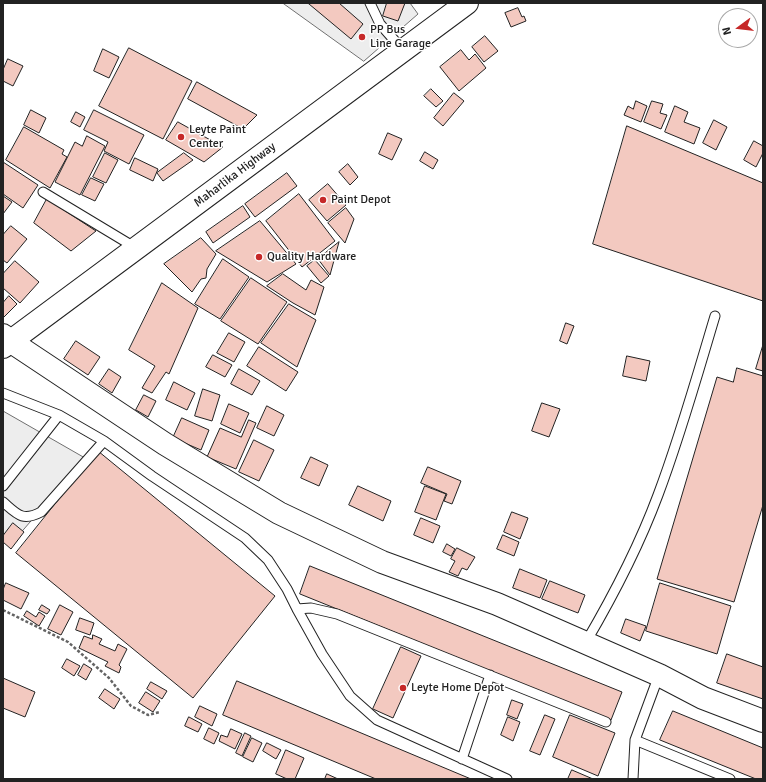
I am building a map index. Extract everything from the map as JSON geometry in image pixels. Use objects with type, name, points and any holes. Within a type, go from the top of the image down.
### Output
[{"type":"street","name":"Maharlika Highway","points":[[5,341],[136,248],[467,3]]},
{"type":"street","points":[[5,341],[165,444],[279,513],[382,562],[497,604],[659,675],[703,698],[763,721]]},
{"type":"lane","points":[[370,3],[380,24],[403,50]]},
{"type":"lane","points":[[43,192],[136,248]]},
{"type":"lane","points":[[585,643],[629,562],[658,496],[677,441],[715,316]]},
{"type":"lane","points":[[3,393],[59,415],[104,441],[152,476],[245,538],[268,560],[287,589],[322,654],[350,696],[377,720],[507,779]]},
{"type":"lane","points":[[3,486],[59,415]]},
{"type":"lane","points":[[3,502],[18,514],[31,517],[41,512],[104,441]]},
{"type":"lane","points":[[297,609],[311,608],[337,614],[606,722]]},
{"type":"lane","points":[[462,759],[490,675]]},
{"type":"lane","points":[[635,778],[635,740],[659,675]]},
{"type":"lane","points":[[635,740],[730,779]]},
{"type":"path","points":[[3,610],[68,642],[109,678],[131,706],[148,715],[160,712]]},
{"type":"shaded area","name":"PP Bus Line Garage","points":[[283,3],[410,3],[418,14],[364,61]]},
{"type":"shaded area","points":[[3,411],[85,458],[12,543],[3,536]]},
{"type":"building","points":[[339,3],[363,24],[351,39],[309,4]]},
{"type":"building","points":[[387,3],[405,3],[398,21],[383,16]]},
{"type":"building","points":[[518,8],[522,17],[524,16],[526,21],[511,27],[505,13]]},
{"type":"building","points":[[485,36],[498,51],[484,62],[472,47]]},
{"type":"building","points":[[129,48],[192,81],[163,139],[99,106]]},
{"type":"building","points":[[103,49],[119,57],[109,78],[94,71]]},
{"type":"building","points":[[461,50],[469,60],[475,54],[486,68],[459,91],[440,67]]},
{"type":"building","points":[[8,59],[23,66],[13,86],[3,81],[3,70]]},
{"type":"building","points":[[197,82],[257,115],[243,129],[188,99]]},
{"type":"building","points":[[431,89],[443,101],[436,107],[424,96]]},
{"type":"building","points":[[454,93],[464,101],[443,126],[434,118]]},
{"type":"building","points":[[636,101],[647,106],[641,122],[624,115],[628,106],[633,109]]},
{"type":"building","points":[[652,101],[663,104],[660,113],[667,115],[661,129],[644,122]]},
{"type":"building","points":[[675,106],[688,112],[684,122],[700,128],[694,144],[665,132]]},
{"type":"building","points":[[31,110],[46,118],[39,133],[24,125]]},
{"type":"building","points":[[94,110],[144,135],[129,164],[104,151],[108,142],[84,130]]},
{"type":"building","points":[[76,112],[85,117],[80,127],[71,122]]},
{"type":"building","points":[[714,120],[727,127],[716,150],[703,143]]},
{"type":"building","points":[[178,122],[223,147],[204,162],[166,140]]},
{"type":"building","points":[[627,126],[763,183],[763,301],[593,244]]},
{"type":"building","points":[[24,127],[64,150],[62,154],[67,157],[50,188],[6,160]]},
{"type":"building","points":[[388,133],[402,139],[392,160],[379,154]]},
{"type":"building","points":[[87,136],[105,146],[80,195],[55,182],[75,142],[82,146]]},
{"type":"building","points":[[754,141],[763,146],[763,153],[756,167],[744,160]]},
{"type":"building","points":[[425,152],[438,160],[433,169],[420,161]]},
{"type":"building","points":[[105,153],[118,160],[106,183],[93,177]]},
{"type":"building","points":[[184,153],[193,160],[163,181],[157,173]]},
{"type":"building","points":[[135,158],[158,169],[153,181],[130,170]]},
{"type":"building","points":[[3,162],[38,185],[23,208],[3,194]]},
{"type":"building","points":[[348,164],[358,177],[350,185],[339,172]]},
{"type":"building","points":[[287,173],[297,186],[255,217],[245,204]]},
{"type":"building","points":[[91,178],[104,184],[95,201],[82,195]]},
{"type":"building","points":[[328,184],[346,205],[327,221],[309,200]]},
{"type":"building","points":[[299,194],[335,241],[302,267],[266,221]]},
{"type":"building","points":[[3,196],[12,202],[3,214]]},
{"type":"building","points":[[47,199],[96,231],[71,251],[34,223]]},
{"type":"building","points":[[243,206],[250,217],[213,243],[206,232]]},
{"type":"building","points":[[346,208],[354,219],[345,243],[328,223]]},
{"type":"building","name":"Quality Hardware","points":[[260,221],[296,264],[267,282],[216,251]]},
{"type":"building","points":[[11,226],[27,239],[7,263],[3,260],[3,235]]},
{"type":"building","points":[[201,238],[216,254],[207,269],[206,278],[201,279],[192,292],[164,264]]},
{"type":"building","points":[[339,242],[330,275],[318,259]]},
{"type":"building","points":[[223,259],[249,277],[220,319],[195,304]]},
{"type":"building","points":[[315,260],[329,276],[321,283],[307,266]]},
{"type":"building","points":[[15,261],[39,282],[20,303],[3,288],[3,274]]},
{"type":"building","points":[[283,274],[306,290],[311,280],[324,287],[315,315],[267,286]]},
{"type":"building","points":[[251,278],[287,302],[258,344],[221,321]]},
{"type":"building","points":[[162,283],[198,308],[169,374],[166,372],[152,393],[142,388],[155,366],[129,350]]},
{"type":"building","points":[[9,296],[17,304],[4,317],[3,303]]},
{"type":"building","points":[[289,304],[316,320],[297,367],[261,343]]},
{"type":"building","points":[[566,323],[574,326],[567,344],[560,341]]},
{"type":"building","points":[[229,333],[245,342],[234,362],[217,353]]},
{"type":"building","points":[[76,341],[100,357],[88,375],[64,359]]},
{"type":"building","points":[[763,345],[763,371],[756,369]]},
{"type":"building","points":[[259,347],[298,372],[286,391],[247,366]]},
{"type":"building","points":[[213,355],[232,365],[225,377],[206,367]]},
{"type":"building","points":[[627,356],[650,361],[646,381],[623,376]]},
{"type":"building","points":[[737,368],[763,376],[763,505],[734,602],[657,579],[717,377],[733,382]]},
{"type":"building","points":[[109,369],[121,377],[112,393],[99,384]]},
{"type":"building","points":[[239,369],[260,381],[252,395],[231,384]]},
{"type":"building","points":[[174,382],[195,393],[187,410],[166,400]]},
{"type":"building","points":[[203,389],[220,395],[212,421],[195,416]]},
{"type":"building","points":[[144,395],[156,401],[148,417],[136,410]]},
{"type":"building","points":[[542,403],[560,409],[549,437],[532,431]]},
{"type":"building","points":[[229,404],[249,413],[240,433],[221,424]]},
{"type":"building","points":[[267,406],[284,415],[274,436],[257,428]]},
{"type":"building","points":[[182,418],[209,430],[201,450],[173,438]]},
{"type":"building","points":[[249,420],[256,423],[236,469],[207,457],[220,428],[241,437]]},
{"type":"building","points":[[254,440],[274,450],[259,481],[239,472]]},
{"type":"building","points":[[98,451],[275,596],[193,698],[16,553]]},
{"type":"building","points":[[311,457],[328,465],[319,486],[301,478]]},
{"type":"building","points":[[428,467],[461,481],[452,504],[444,501],[447,494],[421,483]]},
{"type":"building","points":[[358,486],[391,501],[383,521],[349,505]]},
{"type":"building","points":[[425,486],[446,494],[436,520],[415,512]]},
{"type":"building","points":[[512,512],[528,518],[520,539],[504,532]]},
{"type":"building","points":[[421,518],[440,526],[433,543],[414,535]]},
{"type":"building","points":[[13,523],[24,532],[11,549],[3,542],[3,536]]},
{"type":"building","points":[[503,535],[519,542],[514,556],[497,549]]},
{"type":"building","points":[[447,544],[455,549],[451,556],[443,552]]},
{"type":"building","points":[[457,548],[475,557],[467,570],[462,568],[458,576],[449,572],[455,561],[451,559]]},
{"type":"building","points":[[310,566],[622,692],[611,720],[300,594]]},
{"type":"building","points":[[520,569],[547,580],[540,598],[513,588]]},
{"type":"building","points":[[550,581],[585,595],[578,613],[542,599]]},
{"type":"building","points":[[6,583],[29,593],[21,609],[3,600],[3,590]]},
{"type":"building","points":[[660,583],[731,606],[717,654],[646,631]]},
{"type":"building","points":[[42,605],[50,610],[47,614],[39,610]]},
{"type":"building","points":[[60,605],[73,612],[61,635],[48,629]]},
{"type":"building","points":[[27,611],[36,617],[39,612],[45,616],[39,626],[24,616]]},
{"type":"building","points":[[80,618],[94,623],[90,635],[76,630]]},
{"type":"building","points":[[626,619],[646,626],[640,641],[621,633]]},
{"type":"building","points":[[93,635],[102,639],[99,644],[115,651],[118,644],[127,649],[119,665],[121,667],[119,673],[105,666],[108,662],[79,648],[84,636],[92,639]]},
{"type":"building","points":[[401,647],[421,656],[393,718],[373,709]]},
{"type":"building","points":[[727,654],[763,667],[763,699],[717,683]]},
{"type":"building","points":[[67,659],[80,666],[74,676],[62,668]]},
{"type":"building","points":[[84,664],[92,669],[86,680],[78,675]]},
{"type":"building","points":[[3,678],[35,692],[25,717],[3,708]]},
{"type":"building","points":[[237,681],[471,779],[376,779],[223,715]]},
{"type":"building","points":[[151,682],[167,691],[162,699],[147,689]]},
{"type":"building","points":[[105,689],[120,699],[114,709],[99,698]]},
{"type":"building","points":[[146,692],[160,701],[153,712],[139,703]]},
{"type":"building","points":[[512,700],[523,704],[517,719],[507,715]]},
{"type":"building","points":[[200,706],[217,714],[212,726],[195,717]]},
{"type":"building","points":[[673,711],[763,748],[763,779],[756,779],[660,740]]},
{"type":"building","points":[[545,715],[555,719],[540,755],[530,751]]},
{"type":"building","points":[[570,715],[615,733],[598,776],[553,757]]},
{"type":"building","points":[[189,717],[202,724],[198,732],[185,726]]},
{"type":"building","points":[[508,717],[520,722],[513,741],[501,735]]},
{"type":"building","points":[[209,728],[219,733],[214,744],[204,739]]},
{"type":"building","points":[[231,729],[242,734],[235,749],[219,741],[221,735],[227,737]]},
{"type":"building","points":[[245,733],[251,736],[242,756],[236,753]]},
{"type":"building","points":[[252,738],[262,743],[253,762],[243,757]]},
{"type":"building","points":[[267,743],[281,750],[276,759],[263,751]]},
{"type":"building","points":[[286,750],[304,758],[295,779],[287,779],[276,774]]},
{"type":"building","points":[[572,770],[593,779],[568,779]]},
{"type":"building","points":[[327,774],[338,779],[325,779]]},
{"type":"place","name":"PP Bus Line Garage","points":[[362,37]]},
{"type":"place","name":"Leyte Paint Center","points":[[181,137]]},
{"type":"place","name":"Paint Depot","points":[[323,200]]},
{"type":"place","name":"Quality Hardware","points":[[259,257]]},
{"type":"place","name":"Leyte Home Depot","points":[[403,688]]}]
